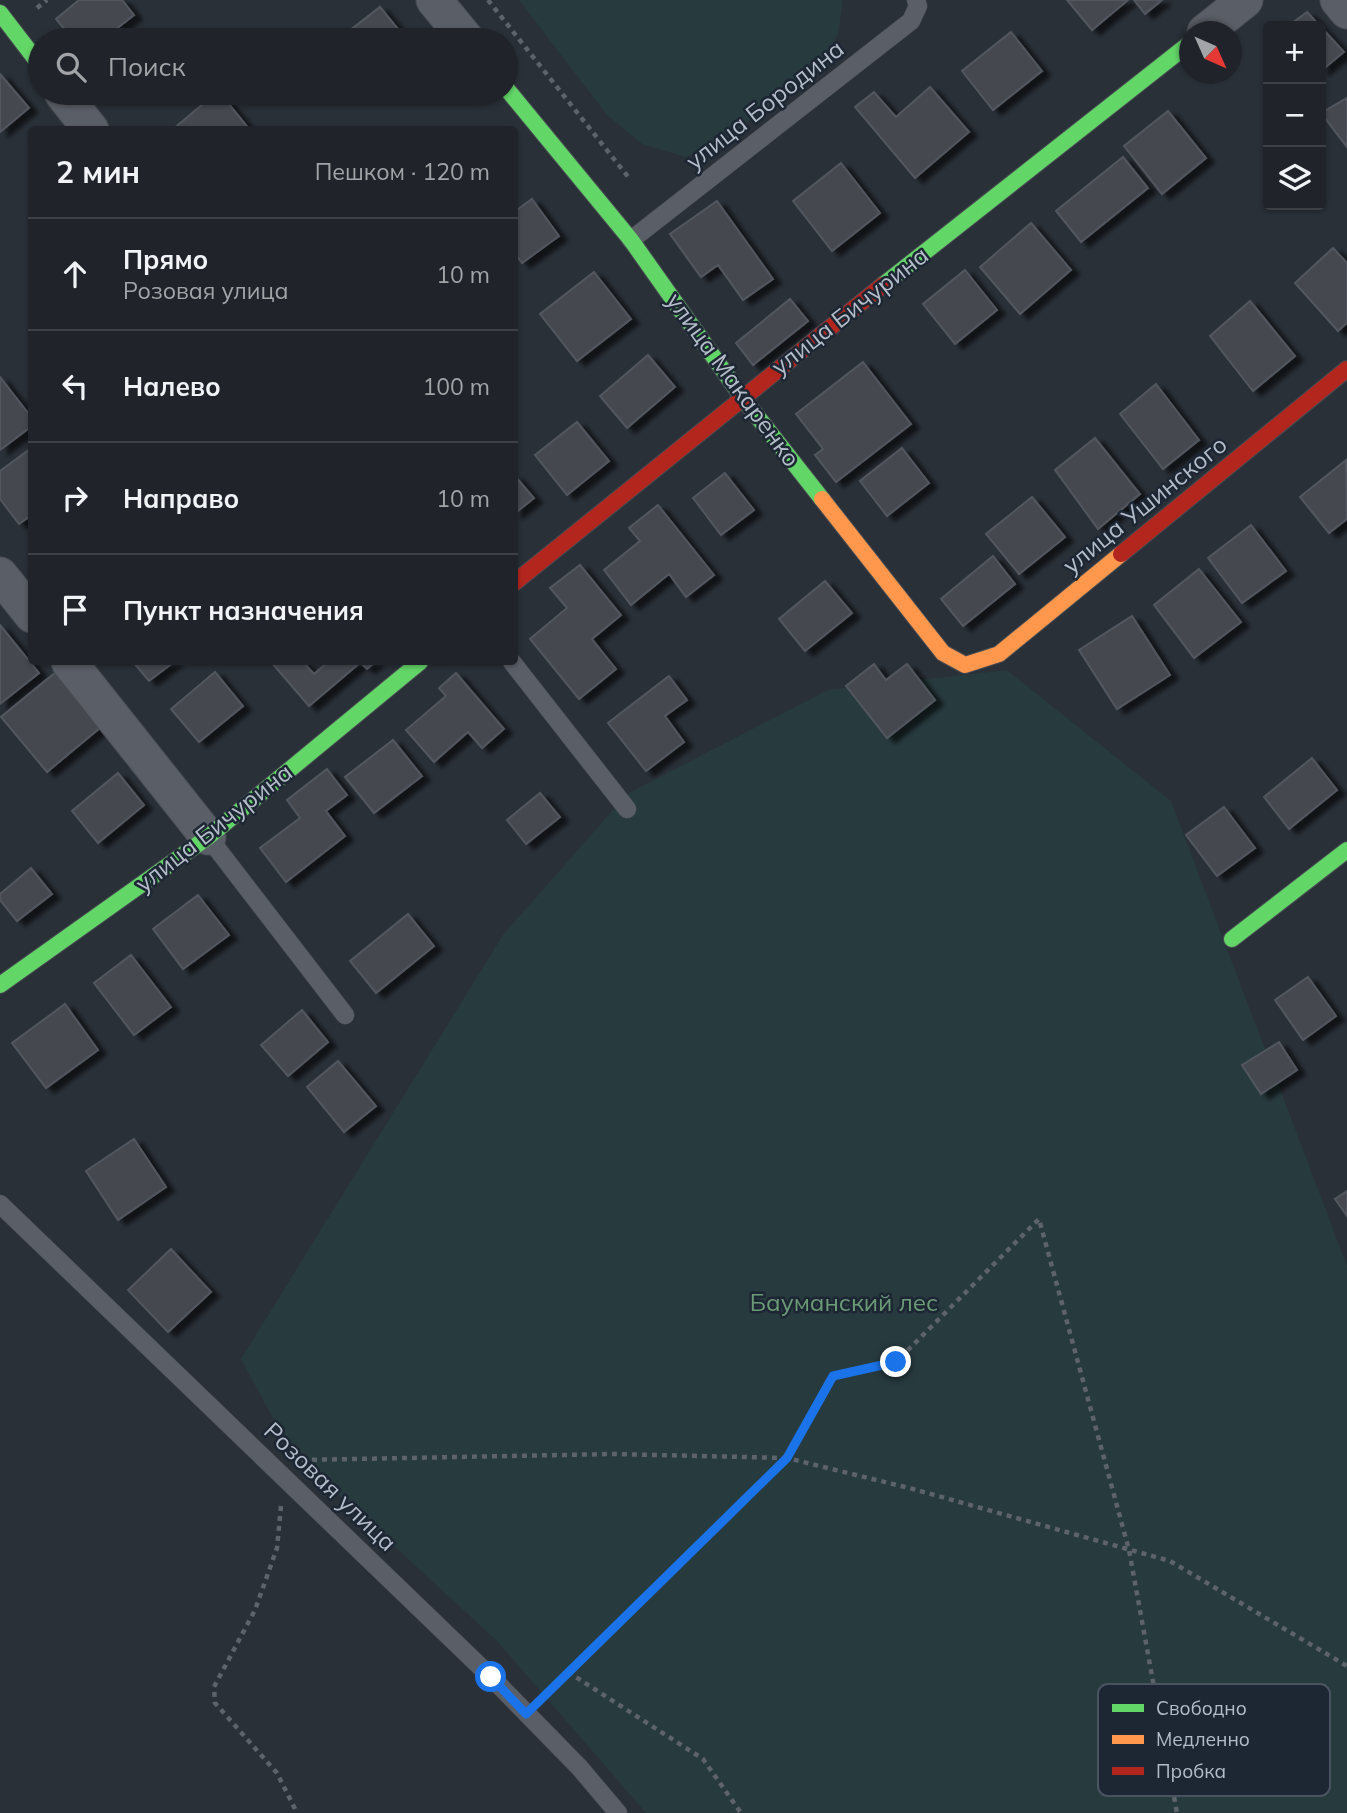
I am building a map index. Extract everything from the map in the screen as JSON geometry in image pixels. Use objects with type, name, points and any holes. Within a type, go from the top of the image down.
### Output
[{"type":"street","points":[[434,0],[457,28]]},
{"type":"street","points":[[1218,21],[1244,0]]},
{"type":"street","points":[[1338,0],[1347,11]]},
{"type":"street","points":[[0,13],[28,49]]},
{"type":"street","name":"улица Бичурина","points":[[518,580],[742,397],[1179,51]]},
{"type":"street","name":"улица Макаренко","points":[[518,103],[631,240],[742,397],[943,653],[965,665]]},
{"type":"street","points":[[71,105],[88,126]]},
{"type":"street","name":"улица Ушинского","points":[[965,665],[999,654],[1347,369]]},
{"type":"street","points":[[0,575],[28,610]]},
{"type":"street","points":[[71,665],[208,837]]},
{"type":"street","name":"улица Бичурина","points":[[0,985],[208,837],[416,665]]},
{"type":"street","points":[[1232,939],[1347,850]]},
{"type":"lane","name":"улица Бородина","points":[[631,240],[911,21],[918,6],[916,0]]},
{"type":"lane","points":[[514,665],[627,809]]},
{"type":"lane","points":[[208,837],[345,1015]]},
{"type":"lane","name":"Розовая улица","points":[[0,1204],[268,1460],[526,1714],[579,1767],[618,1813]]},
{"type":"path","points":[[488,0],[510,28]]},
{"type":"path","points":[[518,38],[661,218]]},
{"type":"path","points":[[526,1714],[787,1458],[833,1376],[896,1362],[1039,1219],[1129,1550],[1153,1684]]},
{"type":"path","points":[[297,1813],[277,1773],[215,1703],[214,1687],[255,1610],[277,1548],[281,1504],[268,1460],[613,1454],[787,1458],[913,1489],[1170,1561],[1347,1666]]},
{"type":"path","points":[[568,1672],[704,1759],[741,1813]]},
{"type":"green space","points":[[519,0],[843,0],[838,34],[821,63],[719,145],[686,157],[642,144],[607,115]]},
{"type":"green space","name":"Бауманский лес","points":[[1007,670],[1171,801],[1347,1266],[1347,1813],[646,1813],[497,1641],[290,1450],[241,1359],[503,935],[627,794],[828,690]]},
{"type":"building","points":[[79,0],[122,0],[134,15],[117,28],[63,28],[56,19]]},
{"type":"building","points":[[1067,0],[1128,0],[1092,30]]},
{"type":"building","points":[[1134,0],[1162,0],[1145,14]]},
{"type":"building","points":[[380,7],[397,28],[353,28]]},
{"type":"building","points":[[1307,12],[1315,21],[1295,21]]},
{"type":"building","points":[[1011,32],[1042,71],[993,110],[962,71]]},
{"type":"building","points":[[1326,32],[1344,52],[1326,67]]},
{"type":"building","points":[[0,74],[29,108],[0,132]]},
{"type":"building","points":[[930,87],[969,132],[915,178],[855,107],[874,92],[896,117]]},
{"type":"building","points":[[1347,98],[1347,147],[1326,120],[1326,110]]},
{"type":"building","points":[[202,105],[230,105],[247,126],[177,126]]},
{"type":"building","points":[[1168,111],[1206,158],[1162,194],[1124,146]]},
{"type":"building","points":[[1123,157],[1148,188],[1081,242],[1056,211]]},
{"type":"building","points":[[841,163],[880,213],[832,251],[793,201]]},
{"type":"building","points":[[532,199],[559,236],[522,263],[518,258],[518,209]]},
{"type":"building","points":[[717,201],[773,279],[743,300],[718,265],[701,277],[670,234]]},
{"type":"building","points":[[1031,223],[1071,270],[1020,314],[980,267]]},
{"type":"building","points":[[1333,248],[1347,263],[1347,323],[1338,331],[1295,283]]},
{"type":"building","points":[[965,270],[997,310],[955,344],[923,304]]},
{"type":"building","points":[[594,272],[631,319],[577,361],[540,314]]},
{"type":"building","points":[[790,299],[808,321],[753,365],[736,343]]},
{"type":"building","points":[[1250,301],[1295,356],[1253,391],[1210,336]]},
{"type":"building","points":[[648,355],[675,387],[627,428],[600,396]]},
{"type":"building","points":[[863,362],[911,424],[836,482],[815,455],[823,449],[796,414]]},
{"type":"building","points":[[0,377],[28,413],[28,429],[0,450]]},
{"type":"building","points":[[1156,384],[1199,440],[1163,469],[1120,414]]},
{"type":"building","points":[[577,422],[609,461],[567,495],[535,455]]},
{"type":"building","points":[[1095,438],[1140,494],[1098,529],[1055,470]]},
{"type":"building","points":[[902,448],[929,483],[887,516],[860,481]]},
{"type":"building","points":[[28,450],[28,518],[19,524],[0,499],[0,471]]},
{"type":"building","points":[[1346,460],[1347,519],[1329,533],[1300,497]]},
{"type":"building","points":[[725,473],[754,510],[721,535],[693,498]]},
{"type":"building","points":[[518,480],[534,498],[518,511]]},
{"type":"building","points":[[1032,497],[1065,537],[1019,574],[986,534]]},
{"type":"building","points":[[658,505],[714,575],[686,597],[669,574],[631,605],[604,570],[640,541],[629,528]]},
{"type":"building","points":[[1251,525],[1286,571],[1242,603],[1208,558]]},
{"type":"building","points":[[993,556],[1015,584],[963,626],[941,599]]},
{"type":"building","points":[[580,565],[621,615],[592,639],[616,669],[579,699],[530,639],[567,608],[550,588]]},
{"type":"building","points":[[1199,569],[1241,622],[1194,658],[1154,605]]},
{"type":"building","points":[[825,581],[852,613],[805,651],[779,619]]},
{"type":"building","points":[[1132,616],[1170,675],[1117,709],[1079,650]]},
{"type":"building","points":[[0,625],[28,659],[28,665],[32,665],[39,673],[0,704]]},
{"type":"building","points":[[874,664],[886,680],[907,664],[935,700],[887,738],[846,686]]},
{"type":"building","points":[[136,665],[170,665],[149,681]]},
{"type":"building","points":[[274,665],[306,665],[314,674],[324,665],[357,665],[309,706]]},
{"type":"building","points":[[56,672],[101,727],[47,772],[1,717]]},
{"type":"building","points":[[215,672],[243,706],[199,742],[171,709]]},
{"type":"building","points":[[456,673],[504,729],[482,748],[468,732],[434,762],[406,730],[446,696],[439,688]]},
{"type":"building","points":[[669,676],[687,700],[665,716],[684,742],[646,771],[608,723]]},
{"type":"building","points":[[393,740],[422,776],[374,813],[345,777]]},
{"type":"building","points":[[1312,758],[1337,790],[1289,829],[1264,797]]},
{"type":"building","points":[[327,769],[347,795],[326,811],[345,836],[286,882],[260,848],[300,818],[287,800]]},
{"type":"building","points":[[118,773],[144,805],[98,843],[72,811]]},
{"type":"building","points":[[540,793],[560,817],[526,844],[507,820]]},
{"type":"building","points":[[1224,807],[1255,848],[1217,876],[1186,835]]},
{"type":"building","points":[[31,868],[52,894],[17,921],[0,900],[0,894]]},
{"type":"building","points":[[198,895],[229,935],[183,969],[153,929]]},
{"type":"building","points":[[408,914],[434,946],[376,993],[350,961]]},
{"type":"building","points":[[131,955],[171,1007],[134,1035],[94,983]]},
{"type":"building","points":[[1308,977],[1336,1016],[1303,1040],[1275,1000]]},
{"type":"building","points":[[65,1004],[98,1050],[46,1088],[12,1043]]},
{"type":"building","points":[[302,1010],[328,1042],[288,1076],[261,1045]]},
{"type":"building","points":[[1279,1042],[1297,1070],[1261,1094],[1242,1065]]},
{"type":"building","points":[[338,1061],[376,1106],[344,1132],[307,1087]]},
{"type":"building","points":[[134,1139],[166,1187],[118,1220],[86,1171]]},
{"type":"building","points":[[1347,1191],[1347,1216],[1335,1199]]},
{"type":"building","points":[[171,1249],[211,1292],[168,1332],[128,1290]]},
{"type":"traffic: fast","points":[[0,13],[28,49]]},
{"type":"traffic: fast","points":[[883,285],[1179,52]]},
{"type":"traffic: fast","points":[[518,103],[631,240],[742,397],[822,499]]},
{"type":"traffic: fast","points":[[0,985],[208,837],[416,665]]},
{"type":"traffic: fast","points":[[1232,939],[1347,850]]},
{"type":"traffic: slow","points":[[822,499],[943,653],[965,665],[999,654],[1121,554]]},
{"type":"traffic: jam","points":[[518,580],[883,285]]},
{"type":"traffic: jam","points":[[1121,554],[1347,369]]},
{"type":"route","points":[[491,1677],[526,1714],[787,1458],[833,1376],[896,1362]]}]
